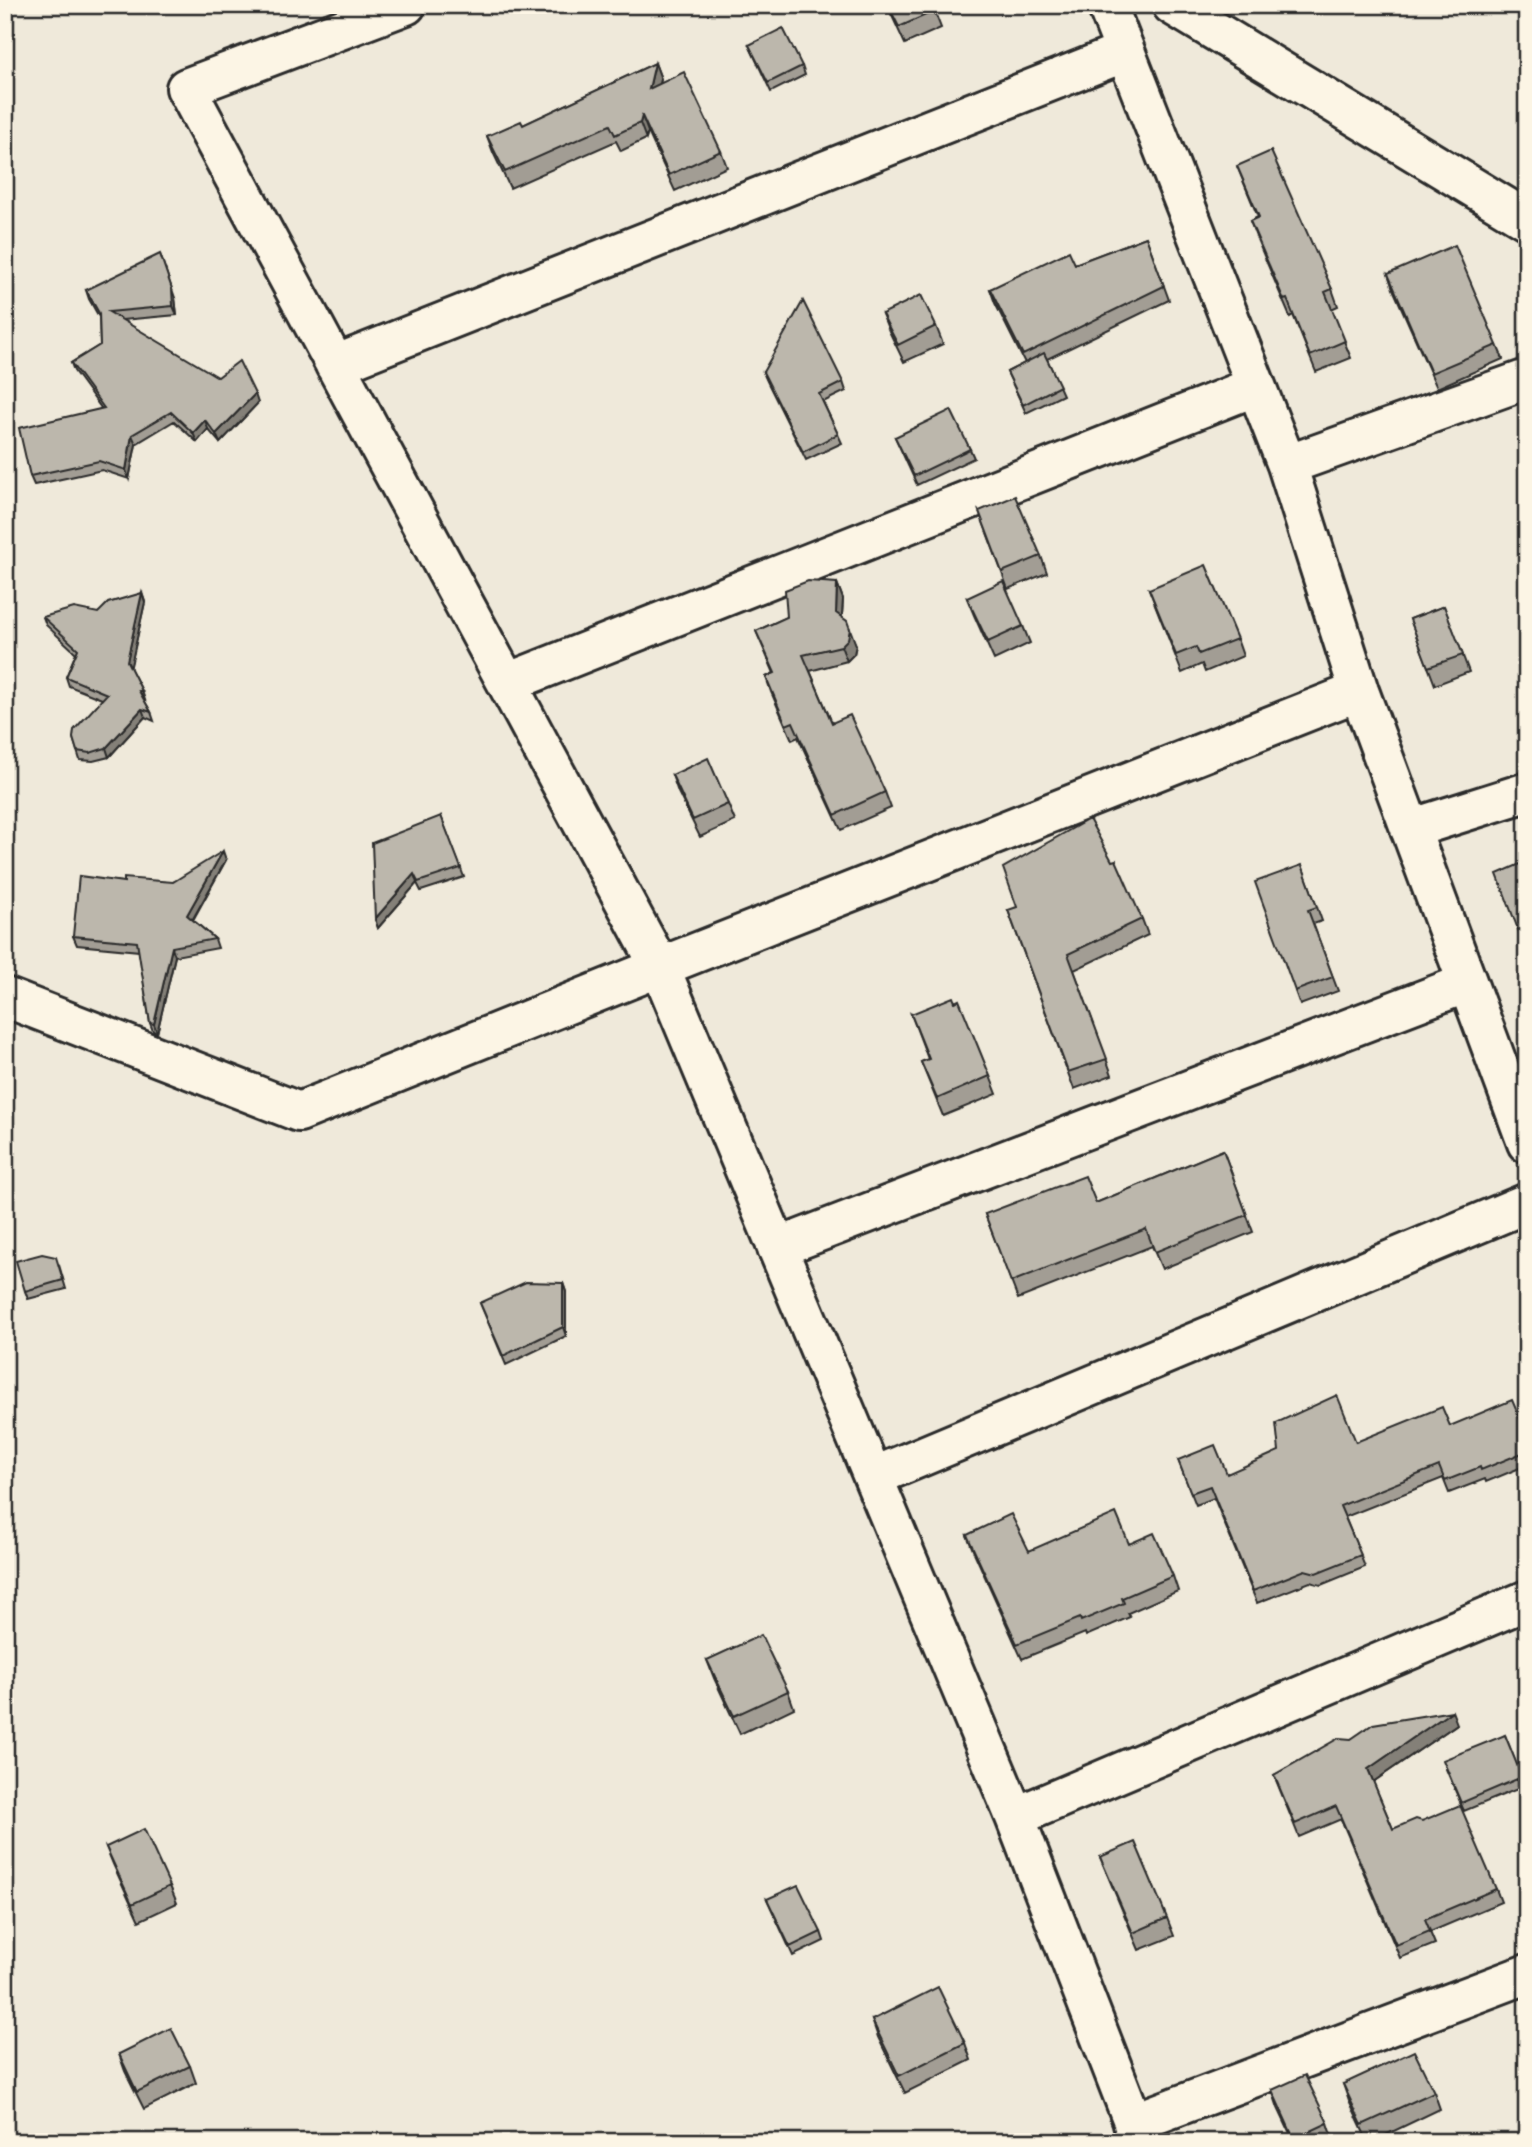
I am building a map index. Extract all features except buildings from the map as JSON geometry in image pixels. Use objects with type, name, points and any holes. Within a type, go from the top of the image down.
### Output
[{"type":"street","points":[[406,5],[186,88],[660,967],[1015,1817],[1137,2132],[1527,1974]]},
{"type":"street","points":[[1107,5],[1287,465],[1359,691],[1527,1143]]},
{"type":"street","points":[[1172,5],[1527,220]]},
{"type":"street","points":[[335,365],[1125,52]]},
{"type":"street","points":[[1287,465],[1527,379]]},
{"type":"street","points":[[507,683],[1256,386]]},
{"type":"street","points":[[5,997],[299,1112],[1359,691]]},
{"type":"street","points":[[1410,829],[1527,792]]},
{"type":"street","points":[[777,1248],[1467,983]]},
{"type":"street","points":[[873,1477],[1527,1203]]},
{"type":"street","points":[[1015,1817],[1527,1600]]}]
